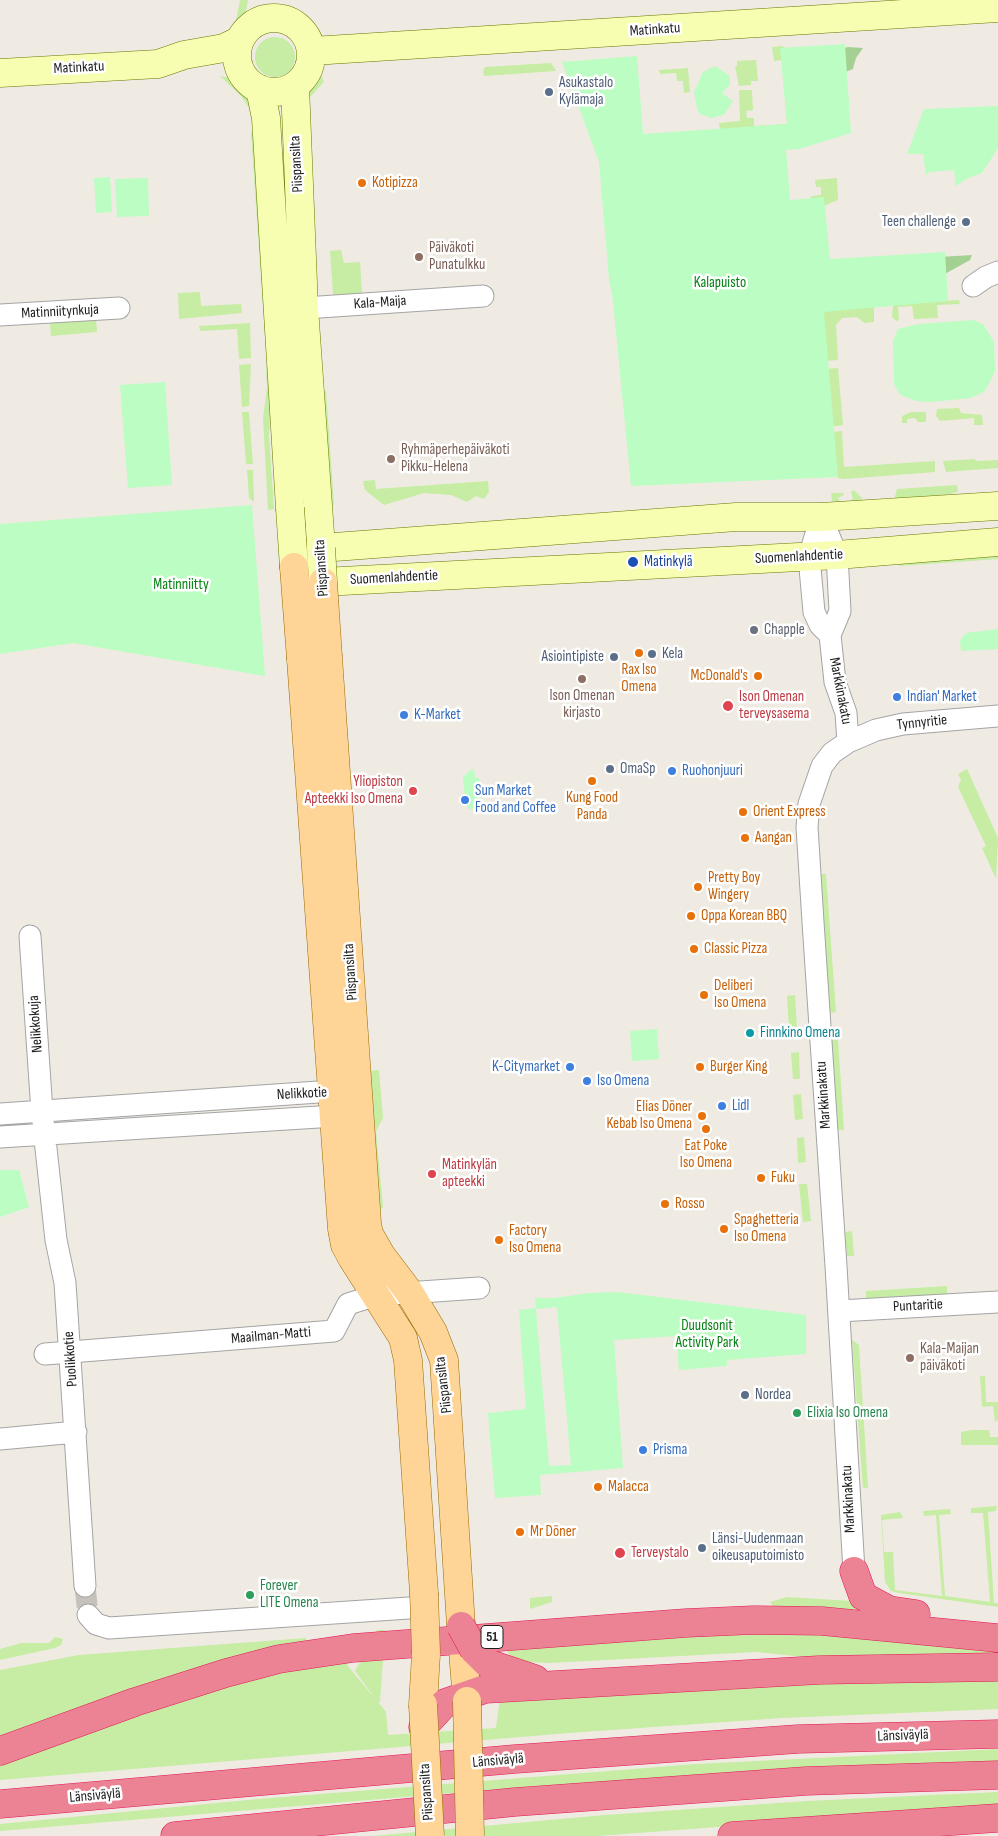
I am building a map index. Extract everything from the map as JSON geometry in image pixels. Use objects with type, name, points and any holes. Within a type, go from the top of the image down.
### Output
[{"type":"highway","points":[[854,1571],[863,1596],[879,1606],[998,1629]]},
{"type":"highway","name":"51","points":[[0,1751],[135,1702],[226,1673],[279,1659],[353,1648],[686,1623],[754,1620],[822,1621],[998,1638]]},
{"type":"highway","points":[[466,1642],[487,1663],[550,1685]]},
{"type":"highway","points":[[445,1706],[485,1689],[819,1670],[998,1667]]},
{"type":"highway","name":"Länsiväylä","points":[[0,1804],[516,1759],[749,1742],[998,1734]]},
{"type":"highway","points":[[175,1836],[515,1802],[806,1781],[998,1775]]},
{"type":"highway","points":[[732,1836],[998,1818]]},
{"type":"main road","name":"Matinkatu","points":[[312,50],[998,8]]},
{"type":"main road","points":[[283,10],[301,28],[310,42],[312,50],[308,71],[295,86],[281,92],[251,82],[237,58],[248,22],[269,18],[283,10]]},
{"type":"main road","name":"Matinkatu","points":[[0,73],[158,64],[184,55],[224,48],[248,22]]},
{"type":"main road","name":"Matinkatu","points":[[158,64],[184,70],[213,70],[251,82]]},
{"type":"main road","name":"Piispansilta","points":[[251,82],[266,118],[294,567],[345,1245],[403,1338],[408,1360],[416,1600],[426,1654],[445,1706],[470,1836]]},
{"type":"main road","name":"Piispansilta","points":[[295,86],[304,308],[368,1234],[381,1255],[409,1292],[433,1332],[444,1360],[458,1591],[466,1642],[445,1706],[430,1836]]},
{"type":"main road","points":[[323,582],[294,567],[320,548],[736,517],[821,517],[998,506]]},
{"type":"main road","name":"Suomenlahdentie","points":[[323,582],[837,555],[998,542]]},
{"type":"street","points":[[973,286],[986,277],[998,272]]},
{"type":"street","name":"Kala-Maija","points":[[278,310],[483,296]]},
{"type":"street","name":"Matinniitynkuja","points":[[0,315],[119,308]]},
{"type":"street","points":[[821,517],[809,556],[814,612],[820,625],[830,635]]},
{"type":"street","name":"Markkinakatu","points":[[821,517],[837,555],[840,611],[830,635],[835,682],[846,712],[848,742],[832,753],[822,766],[808,804],[807,827],[854,1571]]},
{"type":"street","name":"Tynnyritie","points":[[848,742],[876,730],[903,724],[998,716]]},
{"type":"street","name":"Nelikkokuja","points":[[30,936],[42,1112],[46,1134]]},
{"type":"street","name":"Nelikkotie","points":[[0,1137],[46,1134],[359,1101]]},
{"type":"street","name":"Nelikkotie","points":[[0,1114],[334,1104]]},
{"type":"street","name":"Puolikkotie","points":[[46,1134],[56,1240],[65,1284],[85,1586]]},
{"type":"street","name":"Maailman-Matti","points":[[45,1354],[334,1331],[348,1304],[377,1295],[479,1288]]},
{"type":"street","name":"Puntaritie","points":[[839,1311],[998,1302]]},
{"type":"street","points":[[0,1439],[76,1432]]},
{"type":"street","points":[[88,1615],[96,1624],[109,1628],[416,1600]]},
{"type":"green space","points":[[240,0],[248,0],[246,12],[236,28],[226,36],[236,20]]},
{"type":"green space","points":[[275,37],[289,43],[295,57],[289,71],[275,77],[261,71],[255,57],[261,43]]},
{"type":"green space","name":"Kalapuisto","points":[[845,44],[851,133],[799,149],[786,150],[790,200],[824,197],[830,259],[945,252],[948,301],[824,312],[838,477],[631,486],[613,301],[609,279],[599,162],[562,62],[637,56],[643,134],[787,124],[780,48]]},
{"type":"green space","points":[[782,46],[787,49],[791,130],[715,129],[720,129],[719,123],[740,121],[739,90],[752,90],[753,110],[746,111],[747,118],[754,118],[754,126],[787,124],[782,60],[774,61],[772,47]]},
{"type":"green space","points":[[848,47],[863,48],[856,58],[853,69],[843,73],[834,51]]},
{"type":"green space","points":[[756,60],[758,81],[751,81],[751,85],[739,86],[735,66],[737,66],[737,61]]},
{"type":"green space","points":[[551,63],[556,71],[484,76],[483,71],[485,67]]},
{"type":"green space","points":[[715,66],[730,76],[730,85],[722,93],[733,101],[724,115],[711,118],[700,114],[697,109],[694,92],[703,72]]},
{"type":"green space","points":[[688,68],[690,92],[684,93],[683,81],[677,81],[676,73],[660,74],[659,70]]},
{"type":"green space","points":[[321,74],[324,82],[302,106],[307,87]]},
{"type":"green space","points":[[220,76],[230,78],[244,88],[249,94],[250,109],[240,95]]},
{"type":"green space","points":[[998,106],[998,148],[982,173],[968,178],[956,186],[954,170],[929,172],[926,175],[923,154],[907,154],[924,109]]},
{"type":"green space","points":[[251,133],[257,133],[272,336],[265,336]]},
{"type":"green space","points":[[110,177],[112,212],[96,213],[94,178]]},
{"type":"green space","points":[[148,178],[149,216],[117,217],[115,179]]},
{"type":"green space","points":[[837,178],[838,200],[819,208],[810,200],[812,196],[821,195],[821,187],[816,187],[815,180]]},
{"type":"green space","points":[[341,250],[344,263],[360,262],[362,294],[337,297],[333,294],[330,251]]},
{"type":"green space","points":[[972,255],[970,260],[943,275],[923,258]]},
{"type":"green space","points":[[200,292],[201,306],[241,304],[242,313],[179,319],[178,293]]},
{"type":"green space","points":[[959,300],[960,304],[937,305],[938,318],[914,319],[912,306],[898,307],[899,320],[896,321],[892,317],[893,305]]},
{"type":"green space","points":[[874,307],[874,322],[864,323],[857,317],[842,318],[836,325],[838,360],[825,361],[823,313],[828,310]]},
{"type":"green space","points":[[53,320],[96,320],[97,332],[51,336],[50,323]]},
{"type":"green space","points":[[973,320],[983,324],[994,342],[995,371],[985,391],[971,398],[931,402],[917,401],[900,395],[894,384],[893,341],[898,329],[919,324]]},
{"type":"green space","points":[[250,323],[251,358],[239,359],[237,329],[200,331],[199,326]]},
{"type":"green space","points":[[251,364],[249,406],[242,407],[239,365]]},
{"type":"green space","points":[[266,367],[273,367],[269,436],[274,509],[268,510],[263,418],[267,387]]},
{"type":"green space","points":[[838,368],[843,425],[830,427],[825,369]]},
{"type":"green space","points":[[165,382],[172,485],[128,488],[120,385]]},
{"type":"green space","points":[[319,391],[326,391],[334,505],[327,506]]},
{"type":"green space","points":[[959,408],[961,413],[982,415],[983,425],[974,425],[974,418],[940,421],[936,416],[937,409]]},
{"type":"green space","points":[[242,412],[249,412],[253,464],[246,464]]},
{"type":"green space","points":[[911,412],[926,412],[926,422],[918,422],[915,418],[907,419],[907,423],[902,423],[902,416]]},
{"type":"green space","points":[[842,431],[844,467],[935,461],[935,472],[838,478],[834,474],[832,432]]},
{"type":"green space","points":[[975,459],[976,461],[998,460],[998,468],[946,472],[943,461]]},
{"type":"green space","points":[[247,470],[253,470],[254,502],[249,498]]},
{"type":"green space","points":[[375,480],[376,489],[488,481],[489,492],[484,499],[476,496],[467,502],[451,495],[424,493],[384,505],[365,490],[363,481]]},
{"type":"green space","points":[[957,485],[958,492],[925,500],[893,504],[897,489]]},
{"type":"green space","points":[[854,490],[862,498],[862,504],[841,508],[836,501],[832,501],[831,493],[843,493],[844,495],[838,498],[842,506],[853,499],[851,492]]},
{"type":"green space","name":"Matinniitty","points":[[252,505],[265,676],[73,643],[0,654],[0,524]]},
{"type":"green space","points":[[998,549],[998,559],[899,566],[899,559]]},
{"type":"green space","points":[[998,629],[998,649],[961,651],[960,641],[966,633]]},
{"type":"green space","points":[[474,769],[475,778],[479,778],[482,808],[468,809],[465,800],[463,777]]},
{"type":"green space","points":[[967,769],[998,838],[996,879],[982,848],[986,846],[958,787],[961,780],[958,774]]},
{"type":"green space","points":[[820,874],[826,874],[836,1012],[830,1013]]},
{"type":"green space","points":[[795,995],[797,1029],[789,1030],[787,996]]},
{"type":"green space","points":[[657,1029],[659,1059],[632,1061],[630,1031]]},
{"type":"green space","points":[[838,1039],[844,1130],[838,1130],[831,1040]]},
{"type":"green space","points":[[799,1052],[800,1079],[793,1079],[791,1053]]},
{"type":"green space","points":[[379,1070],[383,1118],[376,1131],[383,1207],[380,1210],[367,1071]]},
{"type":"green space","points":[[801,1094],[803,1119],[795,1120],[793,1095]]},
{"type":"green space","points":[[804,1137],[806,1162],[798,1163],[797,1138]]},
{"type":"green space","points":[[0,1170],[19,1170],[29,1207],[0,1217]]},
{"type":"green space","points":[[799,1184],[807,1184],[811,1221],[803,1222]]},
{"type":"green space","points":[[852,1231],[854,1256],[847,1256],[845,1232]]},
{"type":"green space","points":[[947,1286],[947,1294],[866,1299],[866,1291]]},
{"type":"green space","name":"Duudsonit Activity Park","points":[[617,1292],[806,1315],[806,1354],[727,1360],[727,1366],[679,1370],[676,1336],[614,1340],[623,1468],[540,1475],[541,1495],[495,1498],[488,1413],[526,1409],[519,1310],[536,1308],[535,1298],[554,1298],[590,1293]],"holes":[[[557,1307],[571,1465],[549,1466],[536,1309]]]},
{"type":"green space","points":[[852,1340],[859,1345],[868,1488],[863,1488]]},
{"type":"green space","points":[[980,1376],[985,1376],[986,1402],[998,1402],[998,1420],[995,1422],[993,1406],[982,1407]]},
{"type":"green space","points":[[989,1430],[990,1437],[998,1437],[998,1445],[961,1445],[961,1432]]},
{"type":"green space","points":[[997,1506],[996,1511],[988,1512],[994,1603],[998,1603],[998,1607],[891,1591],[885,1582],[881,1515],[900,1512],[903,1518],[882,1520],[884,1552],[893,1552],[895,1590],[942,1596],[936,1515],[924,1516],[923,1511],[950,1509],[951,1514],[939,1515],[945,1596],[990,1602],[983,1513],[971,1513],[971,1508]]},
{"type":"green space","points":[[552,1596],[552,1602],[530,1609],[530,1598]]},
{"type":"green space","points":[[787,1597],[852,1601],[864,1613],[776,1611],[770,1602]]},
{"type":"green space","points":[[799,1629],[998,1647],[998,1654],[814,1658],[756,1652],[549,1663],[526,1662],[511,1657],[505,1648]]},
{"type":"green space","points":[[377,1630],[385,1630],[380,1702],[378,1702],[386,1712],[388,1735],[496,1728],[500,1698],[998,1676],[998,1709],[782,1718],[569,1733],[0,1780],[0,1760],[233,1679],[352,1660],[347,1665],[377,1701],[355,1671]]},
{"type":"green space","points":[[55,1637],[63,1639],[61,1645],[55,1648],[0,1660],[0,1649],[21,1643],[49,1643]]},
{"type":"green space","points":[[306,1638],[306,1644],[0,1741],[0,1670],[79,1655]]},
{"type":"green space","points":[[998,1749],[998,1761],[536,1786],[0,1831],[0,1824],[258,1799],[696,1764]]},
{"type":"green space","points":[[998,1792],[998,1811],[812,1820],[597,1836],[372,1836],[605,1815],[807,1801]]},
{"type":"tunnel","points":[[85,1586],[88,1615]]},
{"type":"place","name":"Asukastalo Kylämaja","points":[[549,92]]},
{"type":"place","name":"Kotipizza","points":[[362,183]]},
{"type":"place","name":"Teen challenge","points":[[966,222]]},
{"type":"place","name":"Päiväkoti Punatulkku","points":[[419,257]]},
{"type":"place","name":"Ryhmäperhepäiväkoti Pikku-Helena","points":[[391,459]]},
{"type":"place","name":"Matinkylä","points":[[633,562]]},
{"type":"place","name":"Chapple","points":[[754,630]]},
{"type":"place","name":"Rax Iso Omena","points":[[639,653]]},
{"type":"place","name":"Kela","points":[[652,654]]},
{"type":"place","name":"Asiointipiste","points":[[614,657]]},
{"type":"place","name":"McDonald's","points":[[758,676]]},
{"type":"place","name":"Ison Omenan kirjasto","points":[[582,679]]},
{"type":"place","name":"Indian' Market","points":[[897,697]]},
{"type":"place","name":"Ison Omenan terveysasema","points":[[728,706]]},
{"type":"place","name":"K-Market","points":[[404,715]]},
{"type":"place","name":"OmaSp","points":[[610,769]]},
{"type":"place","name":"Ruohonjuuri","points":[[672,771]]},
{"type":"place","name":"Kung Food Panda","points":[[592,781]]},
{"type":"place","name":"Yliopiston Apteekki Iso Omena","points":[[413,791]]},
{"type":"place","name":"Sun Market Food and Coffee","points":[[465,800]]},
{"type":"place","name":"Orient Express","points":[[743,812]]},
{"type":"place","name":"Aangan","points":[[745,838]]},
{"type":"place","name":"Pretty Boy Wingery","points":[[698,887]]},
{"type":"place","name":"Oppa Korean BBQ","points":[[691,916]]},
{"type":"place","name":"Classic Pizza","points":[[694,949]]},
{"type":"place","name":"Deliberi Iso Omena","points":[[704,995]]},
{"type":"place","name":"Finnkino Omena","points":[[750,1033]]},
{"type":"place","name":"K-Citymarket","points":[[570,1067]]},
{"type":"place","name":"Burger King","points":[[700,1067]]},
{"type":"place","name":"Iso Omena","points":[[587,1081]]},
{"type":"place","name":"Lidl","points":[[722,1106]]},
{"type":"place","name":"Elias Döner Kebab Iso Omena","points":[[702,1116]]},
{"type":"place","name":"Eat Poke Iso Omena","points":[[706,1129]]},
{"type":"place","name":"Matinkylän apteekki","points":[[432,1174]]},
{"type":"place","name":"Fuku","points":[[761,1178]]},
{"type":"place","name":"Rosso","points":[[665,1204]]},
{"type":"place","name":"Spaghetteria Iso Omena","points":[[724,1229]]},
{"type":"place","name":"Factory Iso Omena","points":[[499,1240]]},
{"type":"place","name":"Kala-Maijan päiväkoti","points":[[910,1358]]},
{"type":"place","name":"Nordea","points":[[745,1395]]},
{"type":"place","name":"Elixia Iso Omena","points":[[797,1413]]},
{"type":"place","name":"Prisma","points":[[643,1450]]},
{"type":"place","name":"Malacca","points":[[598,1487]]},
{"type":"place","name":"Mr Döner","points":[[520,1532]]},
{"type":"place","name":"Länsi-Uudenmaan oikeusaputoimisto","points":[[702,1548]]},
{"type":"place","name":"Terveystalo","points":[[620,1553]]},
{"type":"place","name":"Forever LITE Omena","points":[[250,1595]]}]
